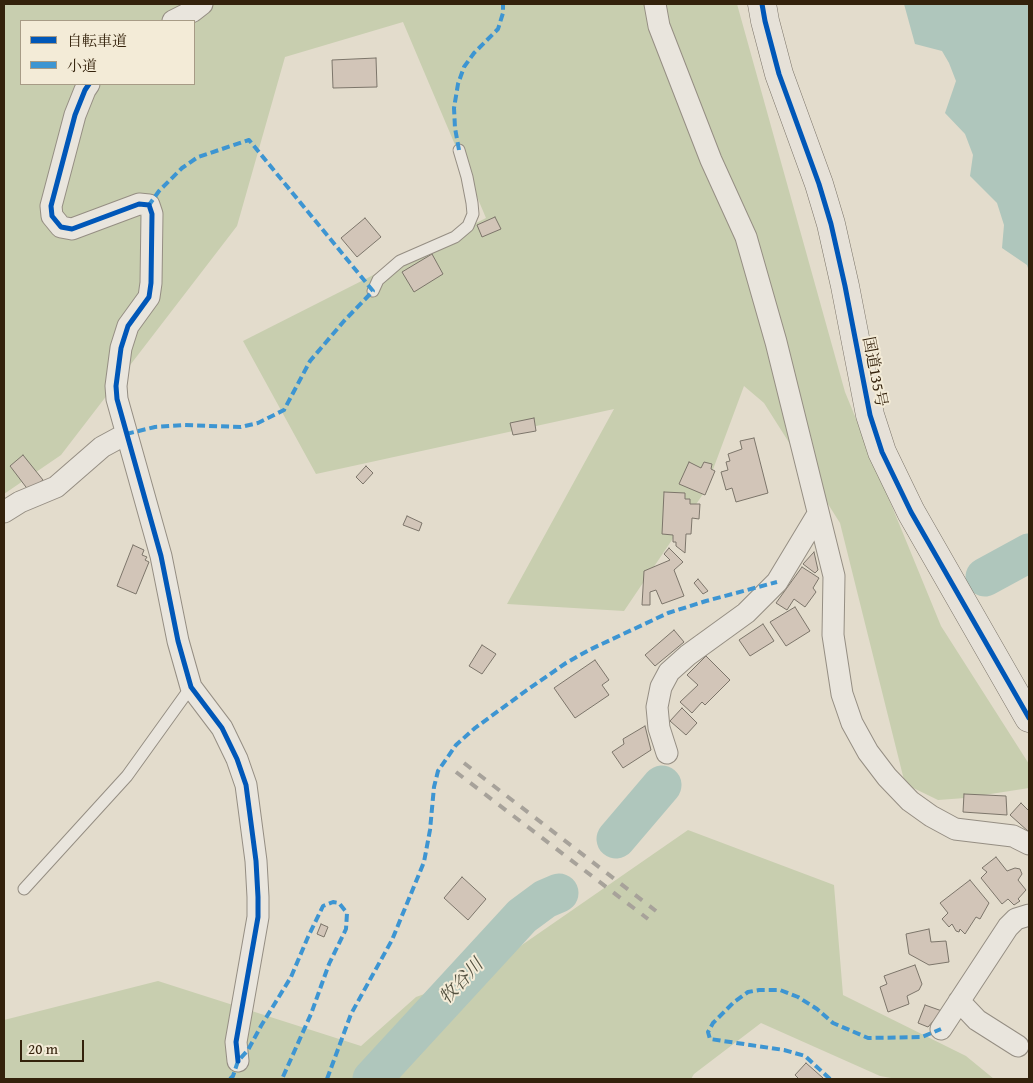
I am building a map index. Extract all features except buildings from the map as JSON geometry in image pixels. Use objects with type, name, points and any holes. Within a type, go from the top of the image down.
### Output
[{"type":"highway","name":"国道135号","points":[[762,4],[779,74],[819,184],[831,224],[870,415],[882,452],[911,512],[1029,718]]},
{"type":"street","points":[[175,20],[202,4]]},
{"type":"street","points":[[655,4],[659,26],[711,160],[746,237],[776,342],[834,576],[833,635],[842,694],[852,723],[868,752],[910,801],[954,829],[1013,836],[1029,844]]},
{"type":"street","points":[[89,85],[85,90],[75,116],[51,206],[52,216],[61,226],[72,229],[139,204],[149,205],[152,214],[149,297],[128,326],[122,348],[116,386],[117,399],[161,556],[178,641],[191,688],[222,728],[237,759],[246,786],[251,818],[258,917],[236,1042],[238,1061]]},
{"type":"street","points":[[4,512],[20,502],[56,488],[102,447],[126,434]]},
{"type":"street","points":[[667,753],[660,728],[657,707],[661,688],[669,672],[688,655],[746,613],[777,582],[818,514]]},
{"type":"street","points":[[941,1029],[1008,927],[1016,919],[1029,915]]},
{"type":"street","points":[[959,1001],[977,1020],[1018,1046]]},
{"type":"lane","points":[[373,290],[378,280],[400,261],[455,237],[468,226],[473,214],[472,203],[467,177],[458,150]]},
{"type":"lane","points":[[24,888],[127,776],[191,688]]},
{"type":"shaded area","points":[[4,4],[737,4],[845,392],[941,626],[1029,764],[1029,788],[965,798],[938,800],[905,784],[840,523],[764,403],[744,386],[705,491],[624,611],[507,604],[614,409],[316,474],[243,341],[486,218],[403,22],[285,57],[237,226],[61,455],[4,494]]},
{"type":"shaded area","points":[[904,4],[1029,4],[1029,271],[1027,265],[1002,248],[1004,225],[997,203],[970,176],[973,155],[965,134],[945,113],[956,81],[949,63],[942,51],[915,44]]},
{"type":"shaded area","points":[[688,830],[834,885],[843,995],[966,1056],[994,1079],[897,1079],[880,1076],[761,1023],[694,1074],[691,1079],[4,1079],[4,1020],[158,981],[361,1046],[416,997],[480,974]]},
{"type":"waterway","name":"牧谷川","points":[[985,577],[1029,553]]},
{"type":"waterway","name":"牧谷川","points":[[616,839],[662,785]]},
{"type":"waterway","name":"牧谷川","points":[[372,1079],[522,916],[545,899],[559,893]]},
{"type":"railway","points":[[464,763],[656,911]]},
{"type":"railway","points":[[456,772],[648,919]]},
{"type":"marked path","points":[[459,150],[454,108],[458,84],[464,67],[474,53],[498,29],[503,13],[503,4]]},
{"type":"marked path","points":[[126,434],[155,427],[183,425],[241,427],[258,423],[284,410],[310,361],[373,291],[249,140],[198,157],[182,168],[159,191],[149,205]]},
{"type":"marked path","points":[[327,1079],[351,1014],[392,940],[424,862],[430,830],[434,787],[438,771],[456,745],[475,728],[527,690],[566,663],[589,650],[668,613],[777,582]]},
{"type":"marked path","points":[[230,1079],[233,1076],[238,1061],[248,1050],[291,977],[323,906],[333,902],[339,903],[347,913],[346,929],[329,964],[311,1014],[282,1079]]},
{"type":"marked path","points":[[830,1079],[805,1056],[784,1050],[710,1039],[708,1032],[713,1023],[734,1002],[748,992],[759,990],[780,990],[798,997],[817,1009],[833,1023],[868,1038],[922,1037],[941,1029]]},
{"type":"cycle path","points":[[762,4],[779,74],[819,184],[831,224],[870,415],[882,452],[911,512],[1029,718]]},
{"type":"cycle path","points":[[88,85],[75,115],[51,206],[52,216],[61,227],[72,229],[139,204],[149,205],[152,214],[149,297],[128,326],[121,348],[116,386],[117,399],[161,556],[178,641],[191,687],[222,728],[237,759],[246,785],[256,861],[258,917],[236,1042],[238,1061]]}]
